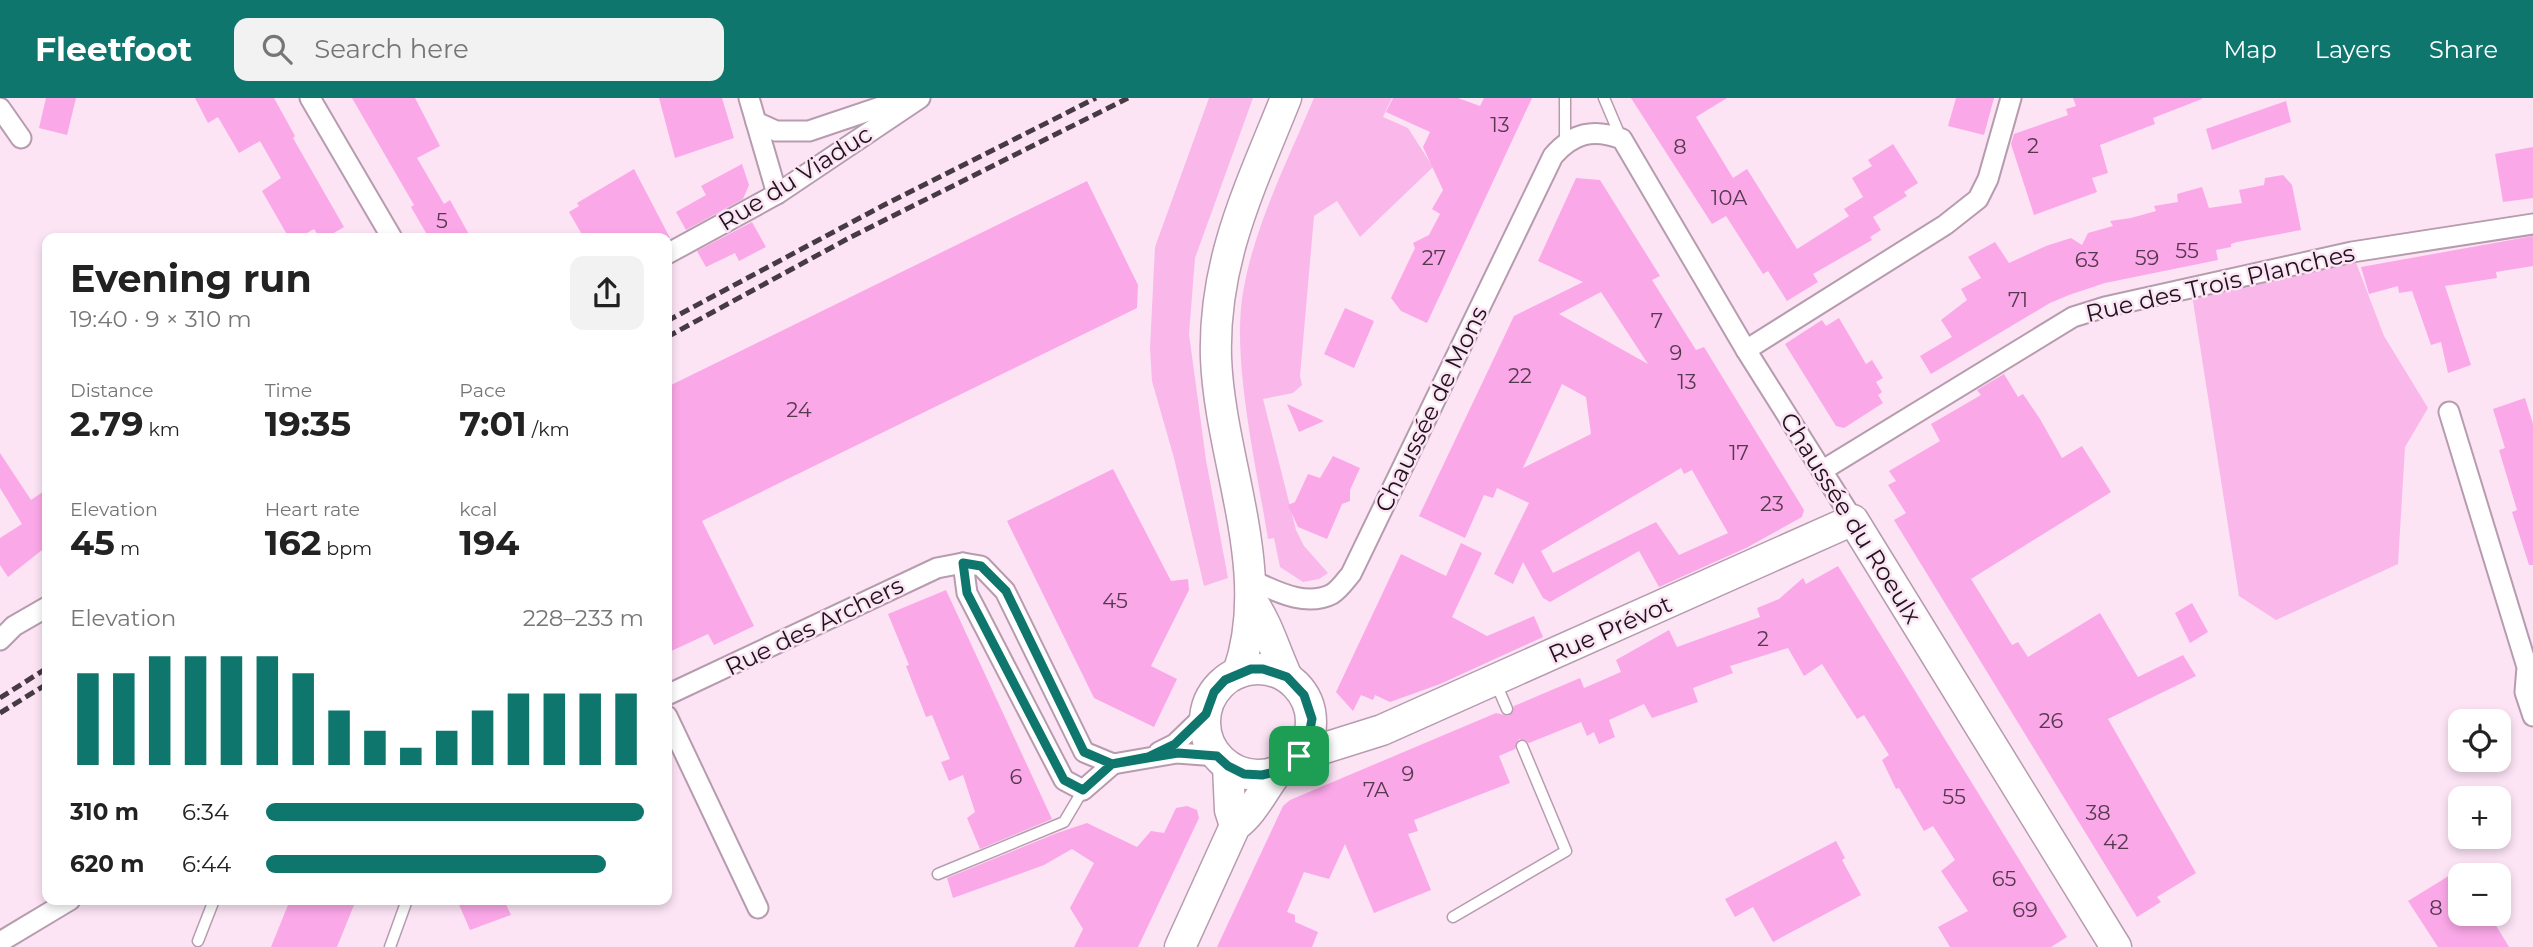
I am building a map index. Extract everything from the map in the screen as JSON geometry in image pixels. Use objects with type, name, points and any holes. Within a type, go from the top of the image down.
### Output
[{"type":"main road","points":[[1238,673],[1244,656],[1250,590],[1220,396],[1217,316],[1220,278],[1228,243],[1286,98]]},
{"type":"main road","name":"Rue Prévot","points":[[1289,764],[1495,681],[1853,520]]},
{"type":"main road","name":"Chaussée du Roeulx","points":[[1853,520],[2116,947]]},
{"type":"main road","points":[[1250,590],[1270,628],[1276,653],[1287,677]]},
{"type":"main road","points":[[1289,764],[1262,775],[1244,774],[1223,761],[1209,743],[1206,714],[1214,692],[1238,673],[1263,669],[1287,677],[1297,685],[1309,706],[1327,719],[1366,734]]},
{"type":"main road","points":[[1180,947],[1235,826],[1250,815],[1261,793],[1289,764],[1311,732],[1309,706]]},
{"type":"main road","points":[[1223,761],[1235,826]]},
{"type":"street","points":[[310,98],[389,233]]},
{"type":"street","points":[[749,98],[777,194]]},
{"type":"street","points":[[756,122],[776,131],[809,131],[907,98]]},
{"type":"street","name":"Rue du Viaduc","points":[[672,251],[777,194],[920,98]]},
{"type":"street","points":[[1746,350],[1945,225],[1978,199],[1988,179],[2011,98]]},
{"type":"street","points":[[0,108],[21,138]]},
{"type":"street","points":[[1565,142],[1578,135],[1598,132],[1622,139]]},
{"type":"street","name":"Chaussée du Roeulx","points":[[1622,139],[1746,350],[1853,520]]},
{"type":"street","name":"Chaussée de Mons","points":[[1250,590],[1308,600],[1333,593],[1352,574],[1553,156],[1565,142]]},
{"type":"street","name":"Rue des Trois Planches","points":[[1823,470],[2073,317],[2105,307],[2352,252],[2533,224]]},
{"type":"street","points":[[2449,412],[2530,666],[2525,692],[2533,716]]},
{"type":"street","points":[[1112,764],[1084,752],[1006,591],[981,566],[963,563],[967,593],[1064,780],[1083,790],[1112,764],[1178,753],[1223,761]]},
{"type":"street","name":"Rue des Archers","points":[[672,693],[937,568],[963,563]]},
{"type":"street","points":[[0,640],[14,626],[42,610]]},
{"type":"street","points":[[1148,757],[1175,744],[1206,714]]},
{"type":"street","points":[[672,727],[758,908]]},
{"type":"street","points":[[0,942],[62,905]]},
{"type":"lane","points":[[1565,98],[1565,142]]},
{"type":"lane","points":[[1604,98],[1622,139]]},
{"type":"lane","points":[[1495,681],[1507,709]]},
{"type":"lane","points":[[1453,917],[1566,851],[1522,746]]},
{"type":"lane","points":[[938,874],[1064,822],[1083,790]]},
{"type":"lane","points":[[198,940],[212,905]]},
{"type":"lane","points":[[390,947],[405,905]]},
{"type":"shaded area","points":[[1209,98],[1253,98],[1195,258],[1189,334],[1206,460],[1228,578],[1204,586],[1174,458],[1152,381],[1150,348],[1155,247]]},
{"type":"shaded area","points":[[1314,98],[1392,98],[1383,117],[1408,128],[1433,167],[1360,237],[1337,201],[1314,216],[1300,376],[1302,385],[1293,393],[1263,399],[1296,530],[1304,546],[1328,573],[1319,579],[1303,582],[1280,567],[1274,538],[1268,539],[1247,419],[1240,326],[1247,273],[1262,222]]},
{"type":"shaded area","points":[[2352,252],[2384,336],[2428,408],[2405,447],[2398,564],[2276,620],[2239,596],[2191,288]]},
{"type":"building","points":[[46,98],[76,98],[67,135],[39,128]]},
{"type":"building","points":[[195,98],[274,98],[295,136],[293,138],[344,227],[334,233],[317,233],[314,229],[307,233],[286,233],[262,191],[281,178],[260,141],[239,153],[218,117],[208,123]]},
{"type":"building","points":[[352,98],[415,98],[440,146],[417,158],[444,204],[450,200],[468,233],[426,233],[411,207],[414,205]]},
{"type":"building","points":[[659,98],[722,98],[734,138],[675,158]]},
{"type":"building","points":[[1393,98],[1458,98],[1480,106],[1484,98],[1532,98],[1427,323],[1401,311],[1391,298],[1415,248],[1413,243],[1429,235],[1440,214],[1432,209],[1443,190],[1423,147],[1430,132],[1386,112]]},
{"type":"building","points":[[1631,98],[1727,98],[1696,117],[1733,178],[1747,169],[1797,249],[1849,216],[1844,209],[1863,197],[1852,178],[1872,166],[1868,160],[1893,144],[1918,183],[1904,192],[1907,196],[1873,217],[1881,230],[1870,237],[1872,240],[1813,274],[1818,282],[1787,301],[1768,271],[1763,274],[1726,216],[1712,224]]},
{"type":"building","points":[[1956,98],[1994,98],[1984,135],[1948,126]]},
{"type":"building","points":[[2073,98],[2202,99],[2153,118],[2155,124],[2100,145],[2108,173],[2092,178],[2097,192],[2034,215],[2011,144],[2014,134],[2068,115],[2066,109],[2076,106]]},
{"type":"building","points":[[2286,101],[2291,122],[2212,150],[2206,129]]},
{"type":"building","points":[[2533,147],[2533,198],[2503,202],[2495,154]]},
{"type":"building","points":[[742,164],[749,185],[743,199],[686,230],[676,212],[706,195],[701,186]]},
{"type":"building","points":[[634,169],[667,233],[581,233],[569,212],[579,206],[577,203]]},
{"type":"building","points":[[2283,175],[2292,185],[2301,230],[2231,244],[2231,247],[2216,250],[2218,260],[2105,283],[2069,295],[2050,303],[1931,374],[1920,356],[1952,337],[1941,320],[1967,300],[1961,289],[1981,278],[1968,257],[1995,242],[2009,263],[2071,238],[2082,245],[2088,233],[2113,226],[2110,221],[2156,211],[2154,206],[2178,202],[2177,194],[2202,187],[2209,208],[2242,203],[2239,190],[2264,185],[2265,178]]},
{"type":"building","points":[[1576,178],[1600,180],[1660,276],[1652,280],[1696,350],[1704,347],[1804,510],[1802,517],[1746,548],[1659,587],[1639,551],[1550,602],[1543,598],[1523,562],[1513,584],[1494,574],[1529,503],[1497,488],[1493,498],[1484,495],[1465,538],[1419,516],[1514,316],[1583,282],[1538,261]],"holes":[[[1601,292],[1648,364],[1559,314]],[[1562,384],[1586,397],[1591,434],[1523,468]],[[1681,468],[1684,474],[1692,470],[1728,533],[1679,555],[1656,522],[1553,573],[1541,551]]]},
{"type":"building","points":[[1087,181],[1138,285],[1137,308],[702,521],[754,626],[714,645],[708,634],[672,651],[672,385]]},
{"type":"building","points":[[752,222],[766,247],[739,261],[735,253],[706,267],[697,251]]},
{"type":"building","points":[[2533,236],[2533,266],[2496,272],[2497,278],[2445,286],[2471,365],[2448,373],[2441,342],[2431,345],[2412,291],[2399,293],[2398,286],[2369,294],[2361,267]]},
{"type":"building","points":[[1345,308],[1374,321],[1354,368],[1324,354]]},
{"type":"building","points":[[1839,318],[1866,364],[1872,360],[1883,378],[1876,382],[1882,392],[1878,395],[1883,403],[1844,428],[1836,426],[1785,344],[1822,320],[1826,326]]},
{"type":"building","points":[[2004,374],[2018,397],[2023,394],[2062,458],[2082,446],[2111,492],[1971,579],[2012,645],[2018,642],[2028,657],[2100,613],[2138,677],[2183,655],[2196,676],[2108,719],[2196,873],[2157,897],[2161,902],[2137,917],[1894,520],[1906,513],[1888,485],[1896,481],[1889,471],[1940,441],[1931,424],[1981,395],[1977,390]]},
{"type":"building","points":[[2525,398],[2533,424],[2533,565],[2529,565],[2512,512],[2517,510],[2499,450],[2505,448],[2493,409]]},
{"type":"building","points":[[1287,404],[1324,421],[1299,432]]},
{"type":"building","points":[[0,453],[31,500],[42,492],[42,550],[8,577],[0,565],[0,538],[22,524],[0,488]]},
{"type":"building","points":[[1333,456],[1360,468],[1350,490],[1350,501],[1342,504],[1327,539],[1298,527],[1288,505],[1295,502],[1308,474],[1320,478]]},
{"type":"building","points":[[1113,469],[1171,581],[1188,579],[1189,590],[1151,666],[1177,679],[1154,727],[1094,698],[1007,521]]},
{"type":"building","points":[[1461,543],[1482,553],[1452,617],[1487,636],[1534,616],[1543,637],[1440,684],[1390,702],[1375,695],[1373,700],[1361,695],[1353,711],[1336,692],[1401,554],[1446,576]]},
{"type":"building","points":[[1838,566],[2067,937],[2051,947],[1950,947],[1938,927],[1968,911],[1941,871],[1955,860],[1933,826],[1924,831],[1899,788],[1896,789],[1882,760],[1889,755],[1864,715],[1857,719],[1822,664],[1804,676],[1788,648],[1730,666],[1733,673],[1693,688],[1698,702],[1652,718],[1644,704],[1609,720],[1615,737],[1599,744],[1594,732],[1587,736],[1581,722],[1529,743],[1519,739],[1515,749],[1499,756],[1510,783],[1414,820],[1418,831],[1408,834],[1431,890],[1374,913],[1345,844],[1329,879],[1304,872],[1287,912],[1295,915],[1295,922],[1318,932],[1312,947],[1217,947],[1283,806],[1290,800],[1496,713],[1509,716],[1514,706],[1580,678],[1584,688],[1621,672],[1616,660],[1669,630],[1677,647],[1760,617],[1757,608],[1779,599],[1803,578],[1806,584]]},
{"type":"building","points":[[946,590],[1052,819],[980,849],[967,818],[975,812],[963,775],[949,781],[941,762],[950,759],[932,715],[926,717],[888,614]]},
{"type":"building","points":[[2192,603],[2208,632],[2190,643],[2175,613]]},
{"type":"building","points":[[1187,806],[1197,810],[1199,818],[1138,947],[1074,947],[1083,929],[1070,908],[1094,863],[1072,849],[1044,865],[953,898],[947,878],[1057,833],[1087,823],[1137,847],[1151,831],[1164,833],[1176,808]]},
{"type":"building","points":[[1836,841],[1845,858],[1842,860],[1861,895],[1773,942],[1753,907],[1735,917],[1725,899]]},
{"type":"building","points":[[2448,876],[2448,926],[2496,926],[2509,947],[2438,947],[2408,901]]},
{"type":"building","points":[[288,905],[354,905],[337,947],[271,947]]},
{"type":"building","points":[[459,905],[506,905],[511,915],[470,930]]},
{"type":"railway","points":[[672,318],[884,205],[1096,98]]},
{"type":"railway","points":[[672,334],[849,238],[1128,98]]},
{"type":"railway","points":[[0,698],[42,671]]},
{"type":"railway","points":[[0,713],[42,687]]},
{"type":"route","points":[[1299,756],[1279,771],[1262,775],[1244,774],[1228,766],[1217,756],[1178,753],[1112,764],[1084,752],[1006,591],[981,566],[963,563],[967,593],[1064,780],[1083,790],[1112,764],[1148,757],[1175,744],[1206,714],[1214,692],[1225,680],[1251,669],[1263,669],[1287,677],[1304,695],[1312,719],[1311,732],[1307,745],[1299,756]]}]
